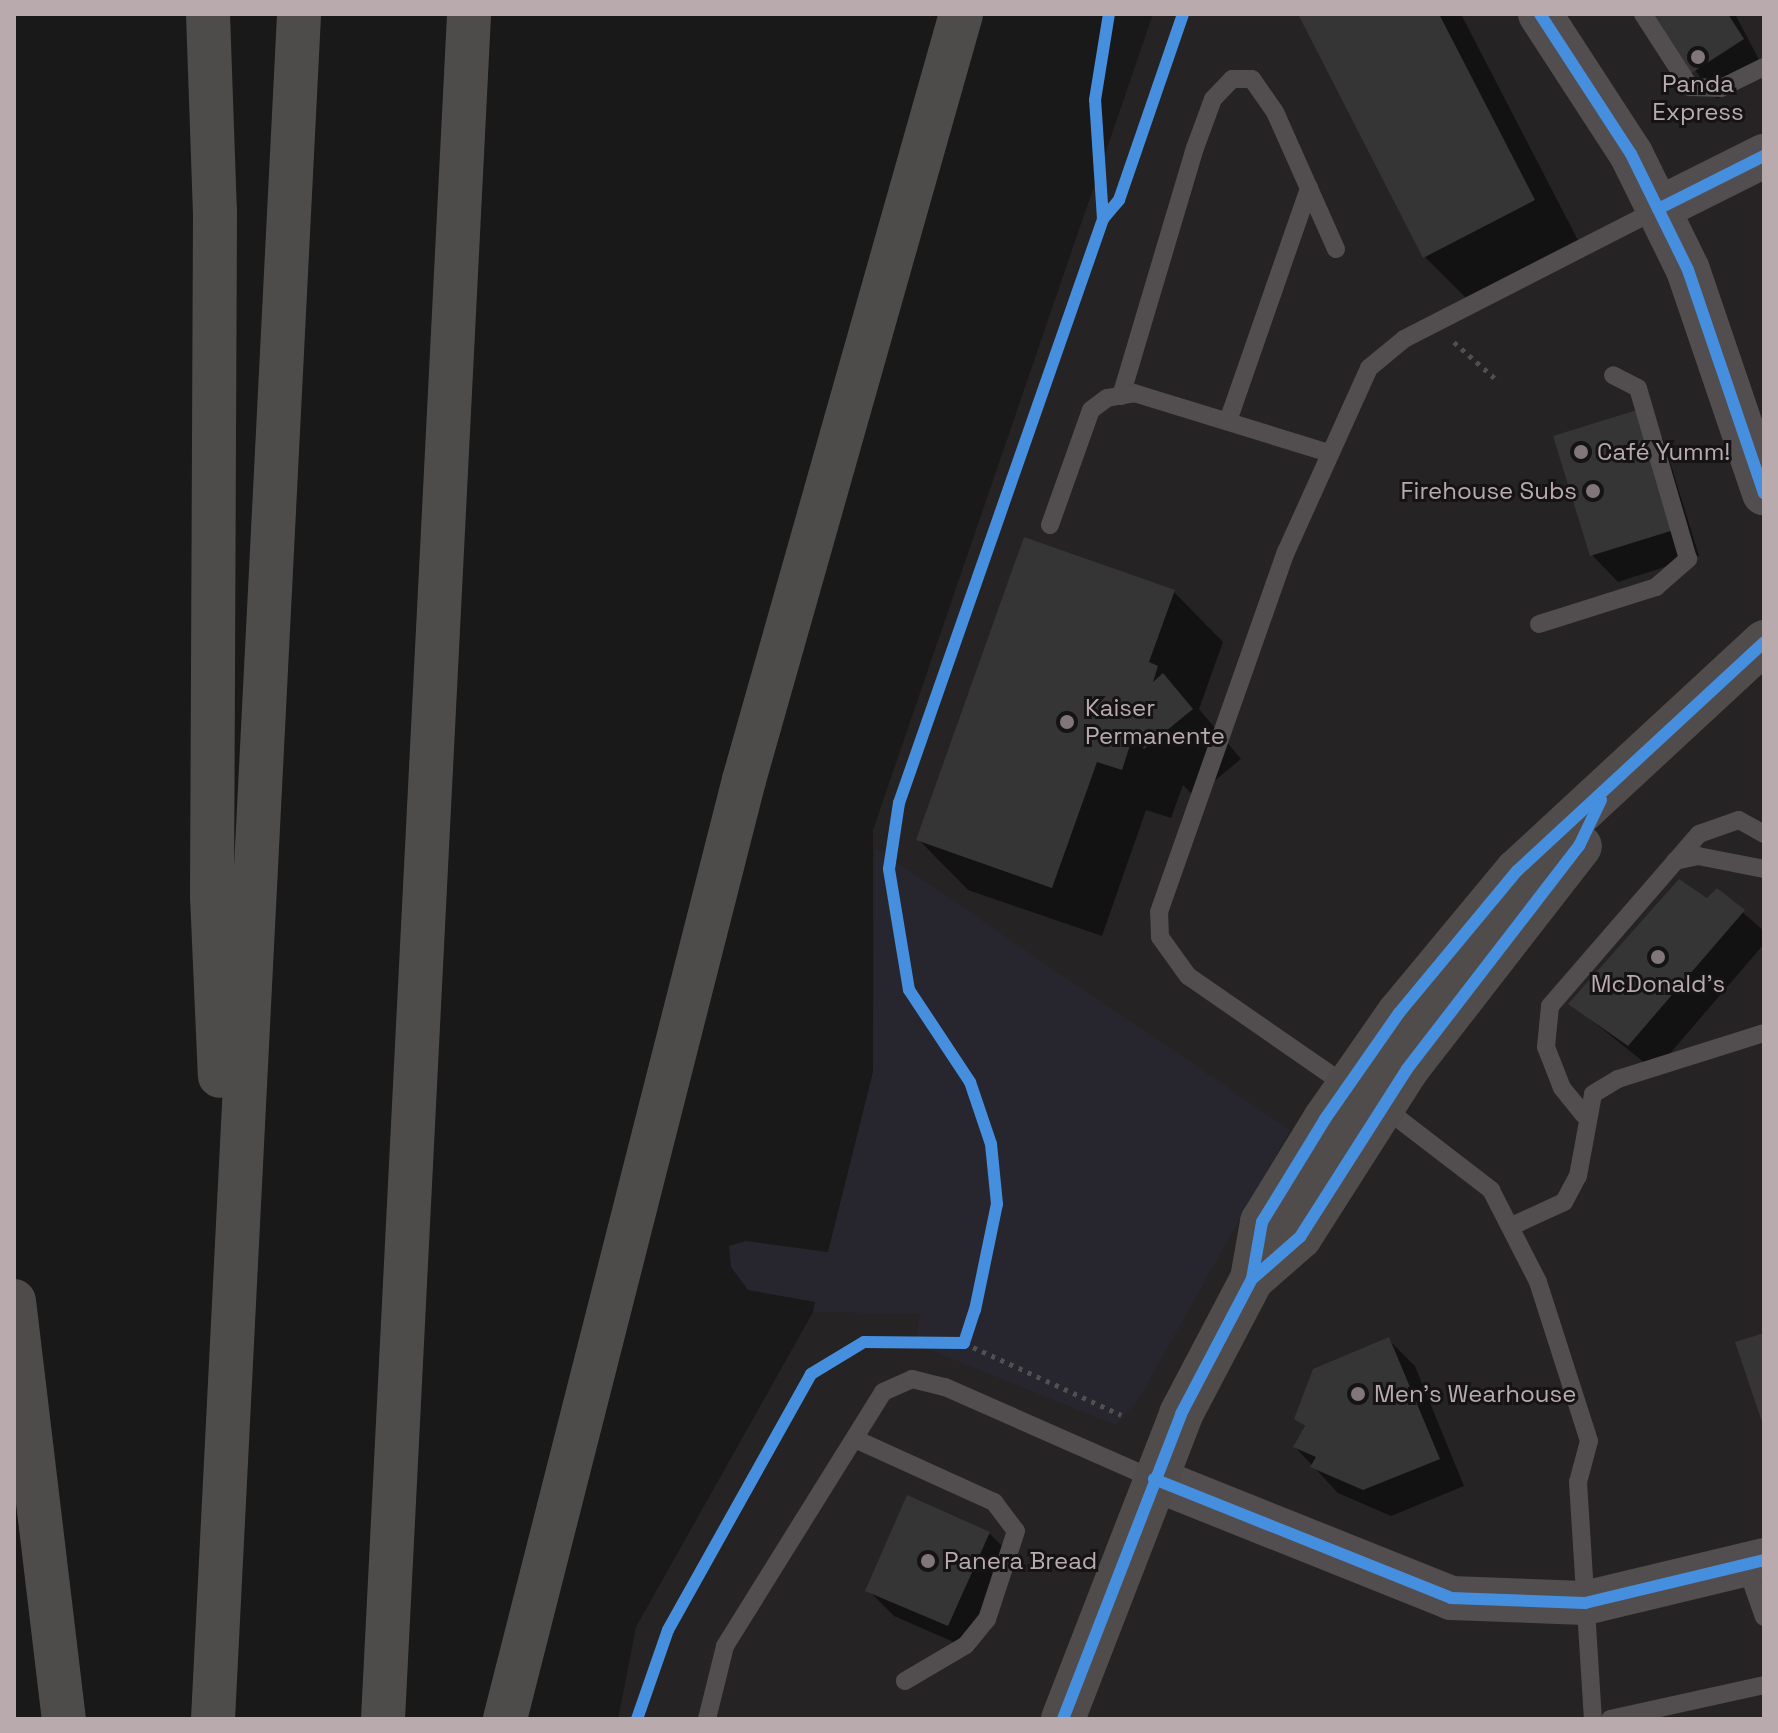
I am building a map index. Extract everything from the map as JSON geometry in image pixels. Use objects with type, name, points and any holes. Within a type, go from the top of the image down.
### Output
[{"type":"highway","points":[[208,14],[215,211],[212,896],[232,1331]]},
{"type":"highway","points":[[213,1719],[299,14]]},
{"type":"highway","points":[[383,1719],[469,14]]},
{"type":"highway","points":[[505,1719],[744,780],[961,14]]},
{"type":"highway","points":[[14,1301],[64,1719]]},
{"type":"main road","points":[[1063,1719],[1154,1479],[1252,1279],[1300,1237],[1364,1096],[1507,882],[1560,827],[1603,797],[1764,642]]},
{"type":"street","points":[[1540,14],[1658,209],[1688,270],[1764,493]]},
{"type":"street","points":[[1658,209],[1764,156]]},
{"type":"street","points":[[1154,1479],[1451,1598],[1585,1603],[1755,1563]]},
{"type":"lane","points":[[1643,14],[1690,87],[1721,88],[1764,67]]},
{"type":"lane","points":[[1121,396],[1195,148],[1213,99],[1232,79],[1252,79],[1309,188],[1336,249]]},
{"type":"lane","points":[[1228,421],[1309,188]]},
{"type":"lane","points":[[1593,1719],[1578,1482],[1589,1441],[1514,1225],[1464,1163],[1171,960],[1159,912],[1286,552],[1369,368],[1404,339],[1658,209]]},
{"type":"lane","points":[[1539,624],[1656,587],[1688,559],[1638,388],[1613,375]]},
{"type":"lane","points":[[1050,525],[1091,410],[1121,396],[1228,421],[1329,453]]},
{"type":"lane","points":[[1584,1115],[1562,1088],[1546,1047],[1550,1006],[1675,861],[1716,822],[1739,820],[1764,834]]},
{"type":"lane","points":[[1675,861],[1698,856],[1764,869]]},
{"type":"lane","points":[[1514,1225],[1564,1202],[1578,1176],[1584,1115],[1593,1094],[1618,1079],[1764,1033]]},
{"type":"lane","points":[[707,1719],[725,1646],[883,1392],[912,1379],[1154,1479]]},
{"type":"lane","points":[[855,1439],[994,1502],[1016,1531],[987,1619],[966,1645],[905,1681]]},
{"type":"lane","points":[[1755,1563],[1764,1617]]},
{"type":"lane","points":[[1610,1719],[1764,1685]]},
{"type":"path","points":[[1454,342],[1499,382]]},
{"type":"path","points":[[964,1343],[1121,1415]]},
{"type":"shaded area","points":[[1153,14],[1764,14],[1764,1719],[618,1719],[636,1627],[813,1312],[873,1072],[873,830]]},
{"type":"shaded area","points":[[875,848],[1290,1130],[1137,1402],[1116,1425],[915,1344],[920,1314],[813,1312],[815,1302],[748,1290],[731,1267],[729,1246],[746,1241],[828,1252],[873,1072]]},
{"type":"building","points":[[1298,14],[1439,14],[1535,200],[1423,258]]},
{"type":"building","name":"Panda Express","points":[[1650,14],[1728,14],[1744,39],[1690,74]]},
{"type":"building","points":[[1637,410],[1674,530],[1590,556],[1553,436]]},
{"type":"building","name":"Kaiser Permanente","points":[[1024,537],[1175,590],[1149,662],[1158,666],[1153,682],[1163,673],[1193,709],[1144,749],[1133,736],[1122,770],[1097,762],[1052,888],[916,840]]},
{"type":"building","name":"McDonald's","points":[[1679,879],[1707,898],[1717,888],[1745,910],[1628,1046],[1568,1004]]},
{"type":"building","points":[[1764,1333],[1764,1425],[1763,1425],[1735,1342]]},
{"type":"building","name":"Men's Wearhouse","points":[[1389,1337],[1440,1459],[1363,1490],[1310,1467],[1316,1457],[1293,1447],[1305,1426],[1294,1419],[1313,1369]]},
{"type":"building","name":"Panera Bread","points":[[907,1495],[990,1532],[948,1626],[865,1591]]},
{"type":"cycle path","points":[[637,1719],[668,1630],[811,1374],[864,1342],[964,1343],[975,1310],[997,1204],[991,1144],[970,1082],[909,990],[889,869],[899,803],[1103,219],[1095,100],[1109,14]]},
{"type":"cycle path","points":[[1103,219],[1119,200],[1183,14]]},
{"type":"cycle path","points":[[1540,14],[1631,154],[1688,270],[1764,493]]},
{"type":"cycle path","points":[[1658,209],[1764,156]]},
{"type":"cycle path","points":[[1063,1719],[1181,1414],[1252,1279],[1262,1222],[1325,1119],[1399,1013],[1517,871],[1764,642]]},
{"type":"cycle path","points":[[1252,1279],[1300,1237],[1407,1069],[1579,846],[1601,800]]},
{"type":"cycle path","points":[[1154,1479],[1451,1598],[1585,1603],[1764,1560]]},
{"type":"place","name":"Panda Express","points":[[1698,57]]},
{"type":"place","name":"Café Yumm!","points":[[1581,452]]},
{"type":"place","name":"Firehouse Subs","points":[[1593,491]]},
{"type":"place","name":"Kaiser Permanente","points":[[1067,722]]},
{"type":"place","name":"McDonald's","points":[[1658,957]]},
{"type":"place","name":"Men's Wearhouse","points":[[1358,1394]]},
{"type":"place","name":"Panera Bread","points":[[928,1561]]}]
